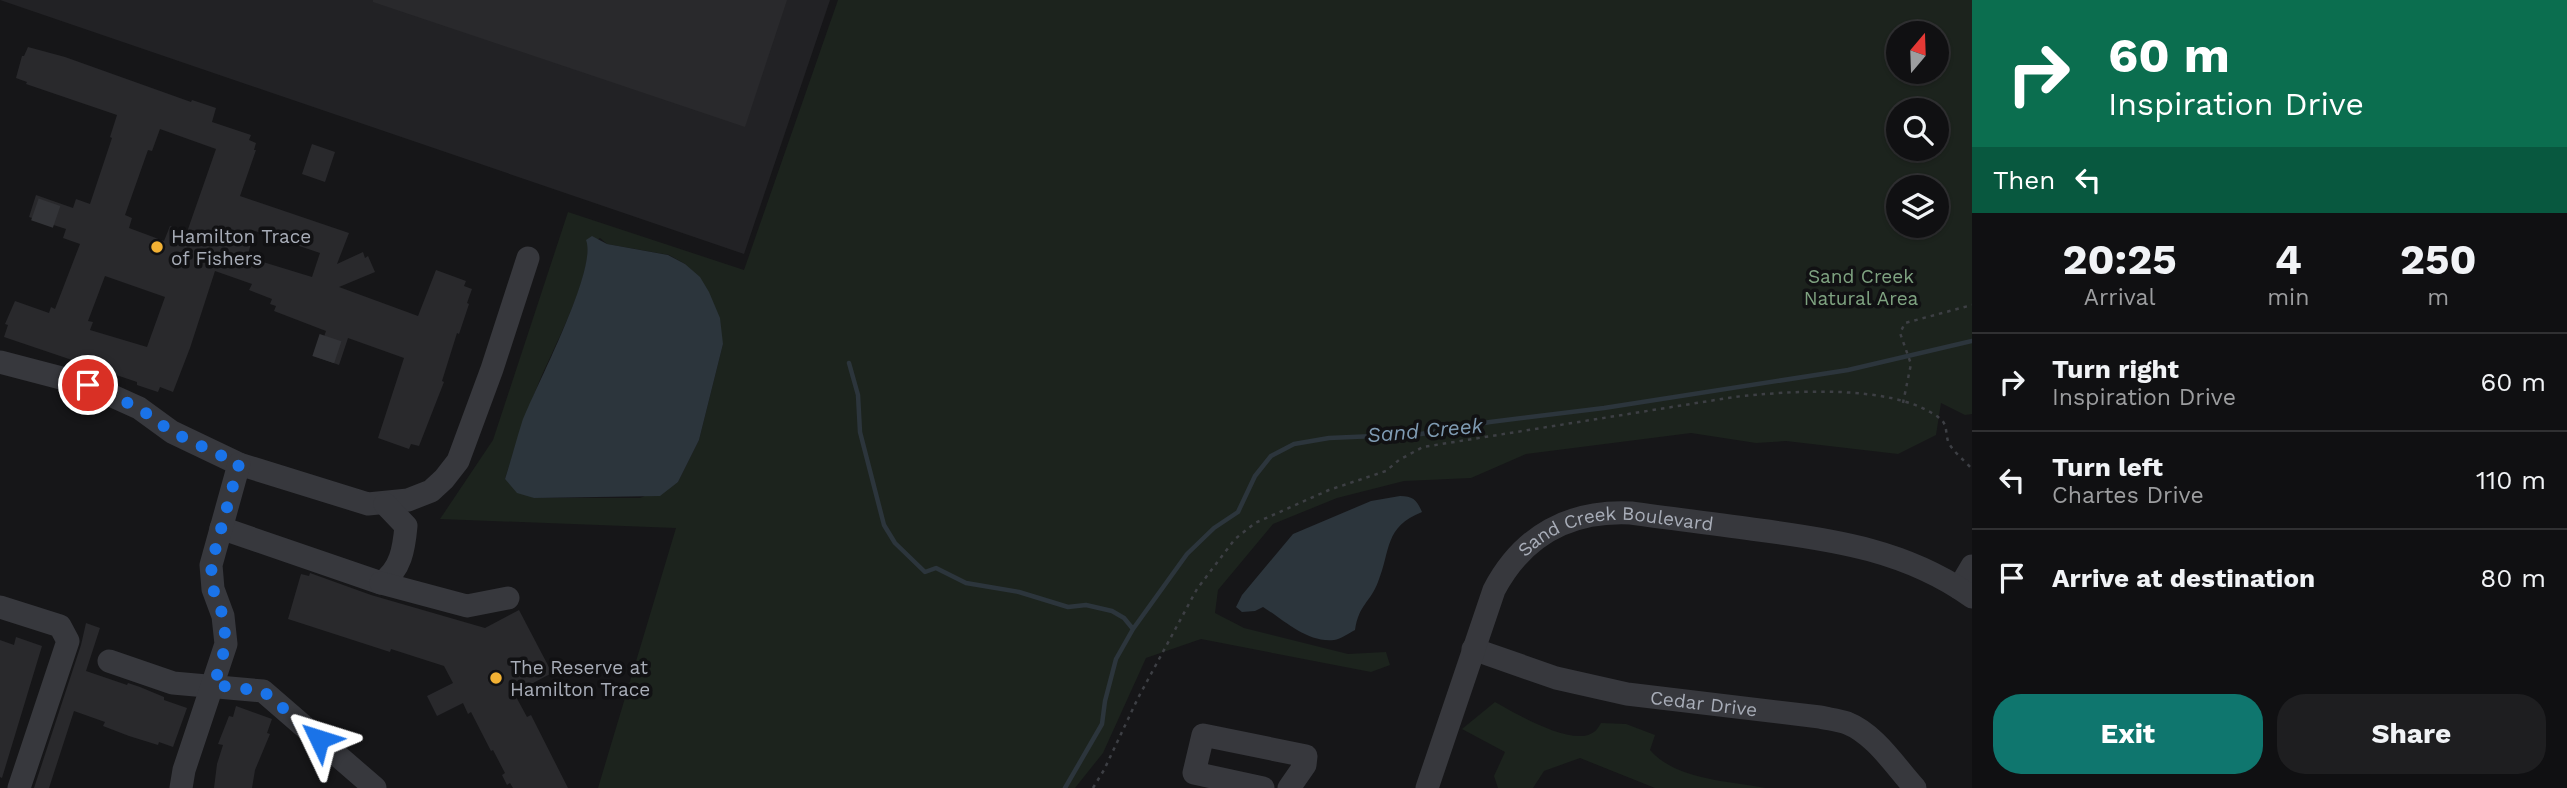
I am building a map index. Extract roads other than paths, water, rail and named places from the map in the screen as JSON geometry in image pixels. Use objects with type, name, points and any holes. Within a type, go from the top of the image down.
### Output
[{"type":"street","points":[[0,362],[98,390],[139,408],[172,432],[239,464],[368,504],[408,500],[431,491],[444,480],[458,461],[528,258]]},
{"type":"street","points":[[181,788],[184,770],[226,644],[223,616],[213,589],[211,565],[239,464]]},
{"type":"street","points":[[381,583],[394,575],[404,545],[406,526],[385,504]]},
{"type":"street","name":"Sand Creek Boulevard","points":[[1427,788],[1494,590],[1517,555],[1561,523],[1596,513],[1631,513],[1855,544],[1905,560],[1966,593]]},
{"type":"street","points":[[221,528],[381,583],[467,606],[508,598]]},
{"type":"street","points":[[1966,593],[1972,566]]},
{"type":"street","points":[[0,607],[60,626],[68,641],[19,788]]},
{"type":"street","name":"Cedar Drive","points":[[1474,649],[1556,678],[1627,694],[1819,717],[1846,723],[1879,747],[1914,788]]},
{"type":"street","points":[[109,661],[173,683],[263,691],[374,788]]},
{"type":"street","points":[[1263,788],[1194,773],[1203,735],[1306,756],[1305,765],[1289,788]]},
{"type":"waterway","name":"Sand Creek","points":[[1065,788],[1102,724],[1116,659],[1133,629],[1187,554],[1214,528],[1238,512],[1255,476],[1271,456],[1294,444],[1329,438],[1421,434],[1490,422],[1604,408],[1848,370],[1972,341]]},
{"type":"waterway","points":[[849,363],[858,395],[860,432],[884,525],[895,543],[925,572],[936,568],[966,583],[1019,592],[1068,607],[1086,605],[1112,611],[1124,618],[1133,629]]},
{"type":"tunnel","points":[[42,224],[52,195]]},
{"type":"tunnel","points":[[316,345],[346,355]]},
{"type":"place","name":"Hamilton Trace of Fishers","points":[[157,247]]},
{"type":"place","name":"The Reserve at Hamilton Trace","points":[[496,678]]},
{"type":"park label","name":"Sand Creek Natural Area","points":[[1861,287]]}]
